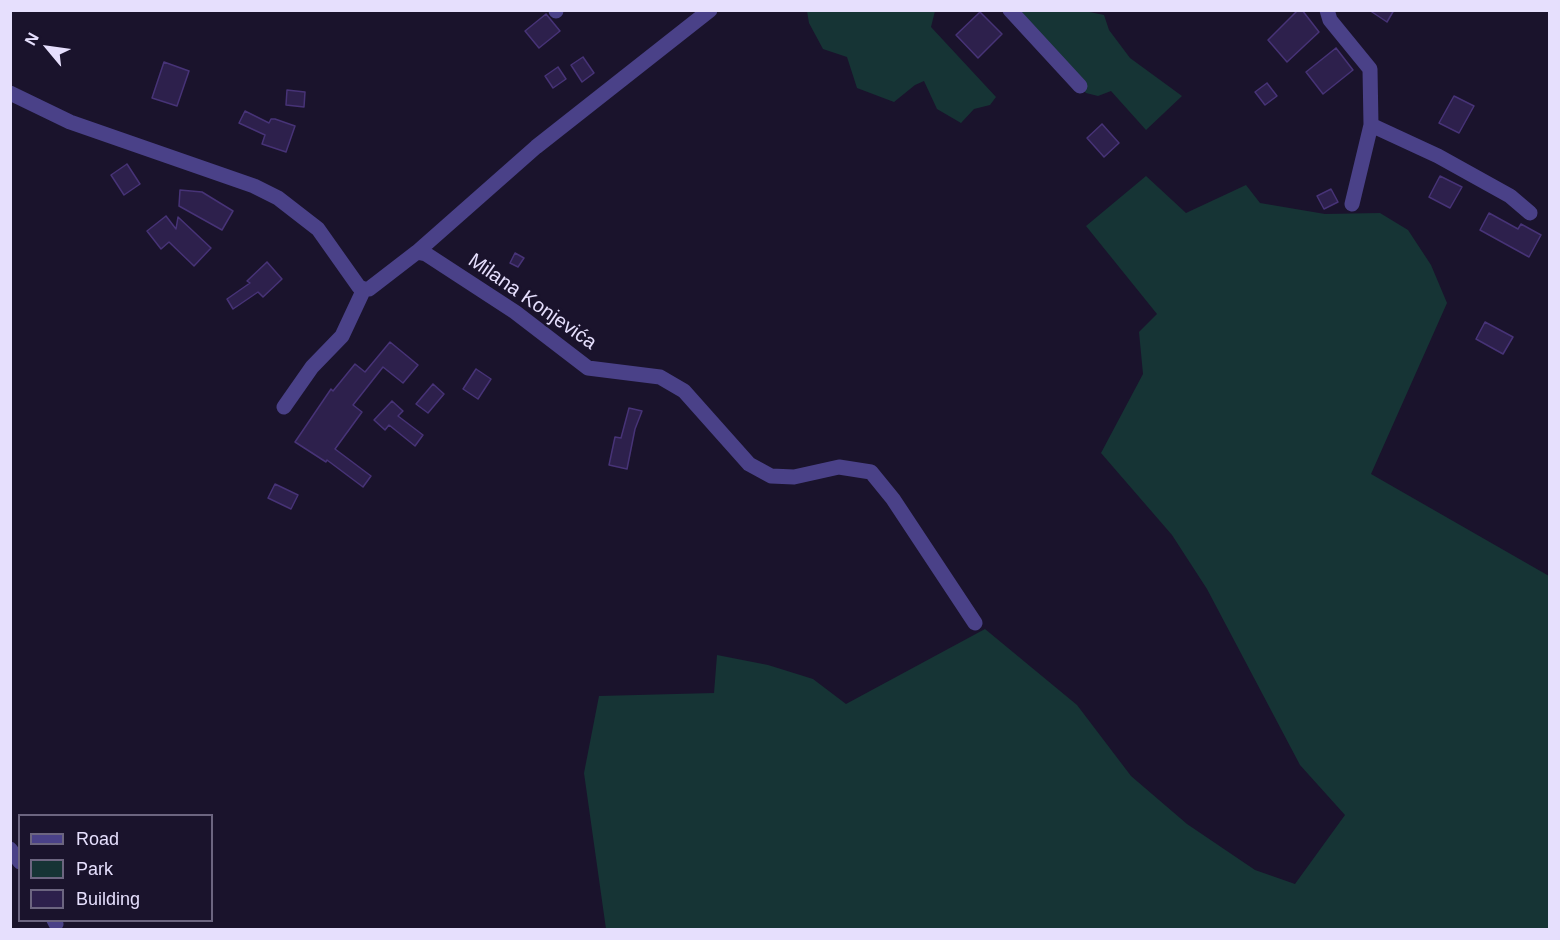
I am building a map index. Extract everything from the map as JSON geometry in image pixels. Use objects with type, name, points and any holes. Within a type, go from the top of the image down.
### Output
[{"type":"street","points":[[10,93],[70,122],[254,186],[298,211],[318,229],[359,287],[369,290],[417,252],[536,147],[710,10]]},
{"type":"street","points":[[1010,10],[1080,86]]},
{"type":"street","points":[[1327,10],[1330,20],[1370,69],[1371,125],[1352,204]]},
{"type":"street","points":[[1371,125],[1438,156],[1510,196],[1530,213]]},
{"type":"street","name":"Milana Konjevića","points":[[417,252],[426,254],[515,312],[588,368],[660,377],[684,391],[749,464],[771,476],[794,477],[839,467],[871,472],[893,499],[975,623]]},
{"type":"street","points":[[284,407],[312,368],[342,336],[364,289]]},
{"type":"green space","points":[[1080,10],[1104,15],[1109,30],[1130,58],[1182,96],[1146,130],[1111,91],[1098,96],[1086,93],[1014,11]]},
{"type":"green space","points":[[807,11],[935,11],[931,27],[996,97],[990,105],[974,109],[961,123],[937,109],[924,81],[915,85],[894,102],[857,88],[847,57],[823,49],[809,23]]},
{"type":"green space","points":[[1146,176],[1186,213],[1246,185],[1260,203],[1325,214],[1380,213],[1408,230],[1431,265],[1447,303],[1371,474],[1549,576],[1549,929],[606,929],[584,773],[599,696],[714,693],[717,655],[768,665],[813,679],[846,704],[985,629],[1077,705],[1131,776],[1187,824],[1255,870],[1295,884],[1345,815],[1300,765],[1207,589],[1172,535],[1101,453],[1143,374],[1139,332],[1157,314],[1086,226]]},
{"type":"building","points":[[1298,10],[1302,10],[1319,32],[1287,62],[1268,40]]},
{"type":"building","points":[[1369,10],[1394,10],[1387,22]]},
{"type":"building","points":[[980,12],[1002,34],[978,58],[956,35]]},
{"type":"building","points":[[546,14],[560,31],[539,48],[525,31]]},
{"type":"building","points":[[1336,48],[1353,70],[1323,94],[1306,72]]},
{"type":"building","points":[[583,57],[594,73],[582,82],[571,65]]},
{"type":"building","points":[[164,62],[189,71],[177,106],[152,98]]},
{"type":"building","points":[[558,67],[566,79],[553,88],[545,76]]},
{"type":"building","points":[[1267,83],[1277,96],[1265,105],[1255,92]]},
{"type":"building","points":[[287,90],[305,92],[304,107],[286,105]]},
{"type":"building","points":[[1454,96],[1474,106],[1459,133],[1439,123]]},
{"type":"building","points":[[245,111],[269,123],[271,119],[275,119],[295,126],[286,152],[262,144],[265,135],[239,123]]},
{"type":"building","points":[[1102,124],[1119,143],[1104,157],[1087,138]]},
{"type":"building","points":[[127,164],[140,184],[124,195],[111,175]]},
{"type":"building","points":[[1440,176],[1462,187],[1450,208],[1429,197]]},
{"type":"building","points":[[1331,189],[1338,202],[1324,209],[1317,196]]},
{"type":"building","points":[[180,190],[202,192],[233,211],[222,230],[179,206]]},
{"type":"building","points":[[1489,213],[1518,229],[1521,224],[1541,235],[1529,257],[1480,230]]},
{"type":"building","points":[[166,216],[176,229],[178,217],[211,248],[194,266],[169,242],[161,249],[147,231]]},
{"type":"building","points":[[515,253],[524,258],[518,267],[510,263]]},
{"type":"building","points":[[267,262],[282,279],[263,297],[258,292],[233,309],[227,299],[250,283],[247,281]]},
{"type":"building","points":[[1485,322],[1513,337],[1503,354],[1476,339]]},
{"type":"building","points":[[390,342],[418,365],[403,383],[383,367],[353,405],[362,412],[335,449],[371,476],[363,487],[327,460],[326,462],[295,442],[331,389],[333,391],[355,364],[365,372]]},
{"type":"building","points":[[476,369],[491,379],[478,399],[463,389]]},
{"type":"building","points":[[433,384],[444,394],[428,413],[416,404]]},
{"type":"building","points":[[392,401],[403,411],[398,416],[423,435],[415,446],[389,425],[385,430],[374,420]]},
{"type":"building","points":[[629,408],[642,411],[635,429],[627,469],[609,465],[615,437],[621,438]]},
{"type":"building","points":[[275,484],[298,495],[291,509],[268,498]]}]
